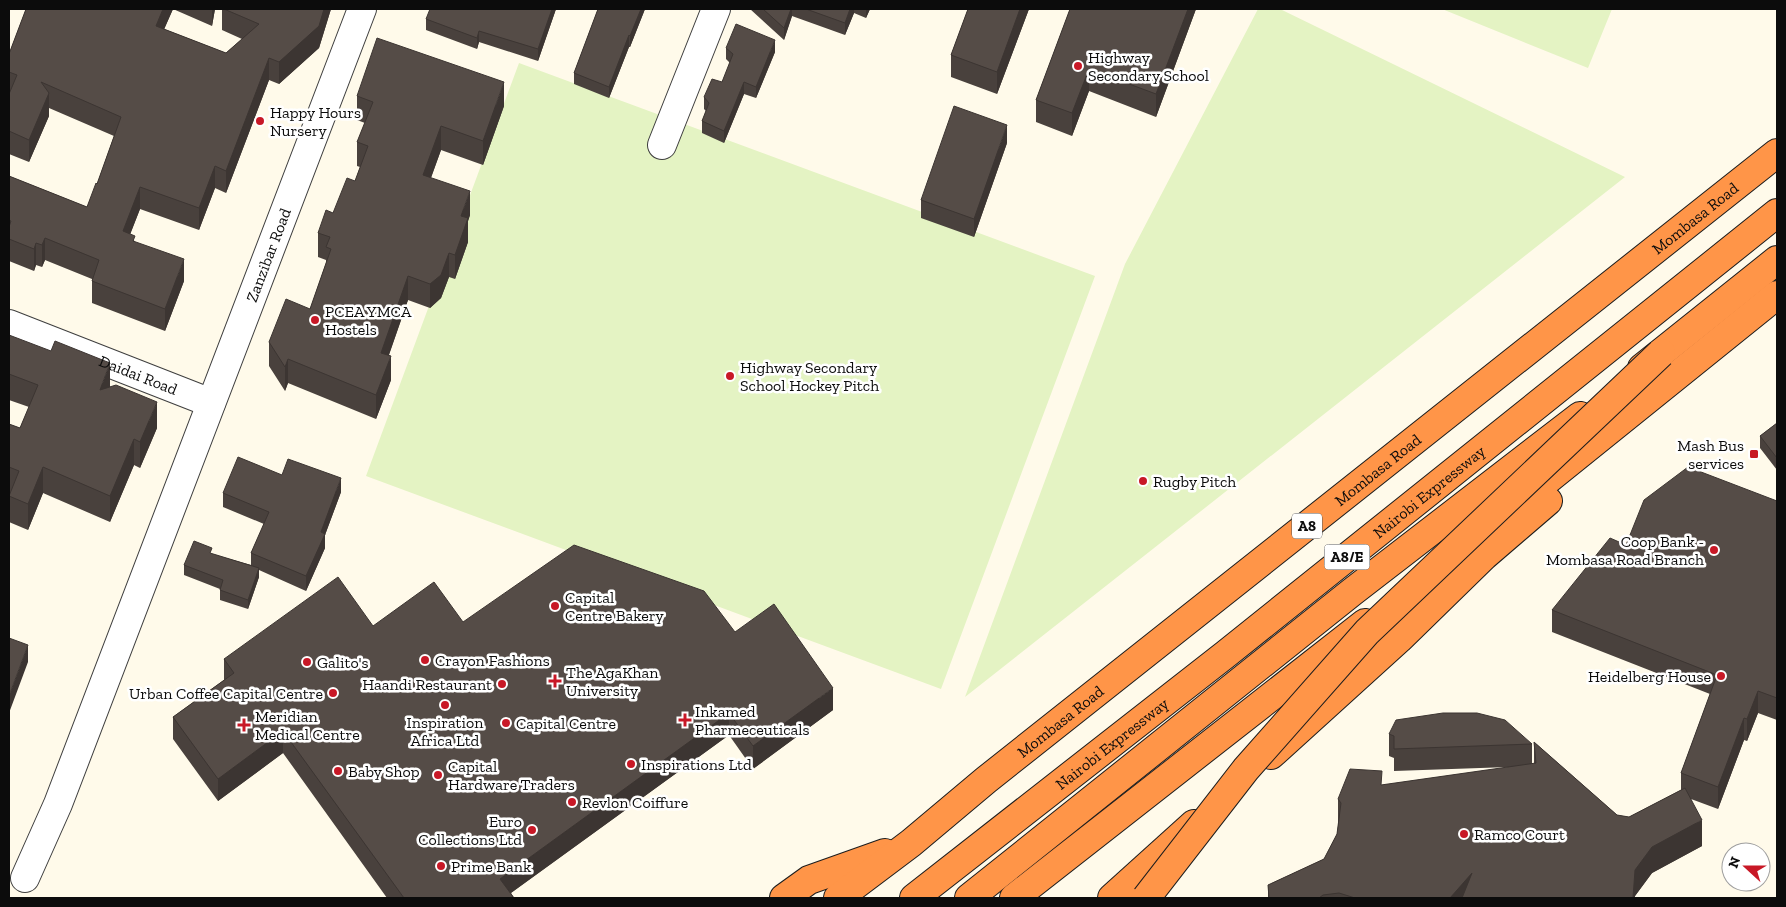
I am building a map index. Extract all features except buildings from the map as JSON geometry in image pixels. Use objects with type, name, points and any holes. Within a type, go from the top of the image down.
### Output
[{"type":"highway","name":"Mombasa Road","points":[[838,898],[911,843],[1001,768],[1777,153]]},
{"type":"highway","name":"Nairobi Expressway","points":[[915,897],[1226,654],[1777,213]]},
{"type":"highway","name":"Nairobi Expressway","points":[[969,898],[1352,592],[1661,353],[1777,260]]},
{"type":"highway","points":[[1014,898],[1543,484],[1777,295]]},
{"type":"highway","points":[[1112,898],[1399,639],[1484,556],[1628,433],[1724,338]]},
{"type":"highway","points":[[1146,898],[1246,770],[1367,632],[1661,353]]},
{"type":"highway","points":[[784,898],[809,880],[911,843]]},
{"type":"street","name":"Zanzibar Road","points":[[22,886],[58,804],[362,9]]},
{"type":"street","points":[[662,145],[716,9]]},
{"type":"street","name":"Daidai Road","points":[[9,324],[211,403]]},
{"type":"green space","name":"Rugby Pitch","points":[[1258,9],[1280,9],[1625,177],[965,697],[1125,264]]},
{"type":"green space","points":[[1442,9],[1612,9],[1588,68]]},
{"type":"green space","name":"Highway Secondary School Hockey Pitch","points":[[519,63],[1095,276],[941,689],[366,476]]},
{"type":"place","name":"Highway Secondary School","points":[[1078,66]]},
{"type":"place","name":"Happy Hours Nursery","points":[[260,121]]},
{"type":"place","name":"PCEA YMCA Hostels","points":[[315,320]]},
{"type":"place","name":"Highway Secondary School Hockey Pitch","points":[[730,376]]},
{"type":"place","name":"Mash Bus services","points":[[1754,454]]},
{"type":"place","name":"Rugby Pitch","points":[[1143,481]]},
{"type":"place","name":"Coop Bank - Mombasa Road Branch","points":[[1714,550]]},
{"type":"place","name":"Capital Centre Bakery","points":[[555,606]]},
{"type":"place","name":"Crayon Fashions","points":[[425,660]]},
{"type":"place","name":"Galito's","points":[[307,662]]},
{"type":"place","name":"Heidelberg House","points":[[1721,676]]},
{"type":"place","name":"The AgaKhan University","points":[[555,681]]},
{"type":"place","name":"Haandi Restaurant","points":[[502,684]]},
{"type":"place","name":"Urban Coffee Capital Centre","points":[[333,693]]},
{"type":"place","name":"Inspiration Africa Ltd","points":[[445,705]]},
{"type":"place","name":"Inkamed Pharmeceuticals","points":[[685,720]]},
{"type":"place","name":"Capital Centre","points":[[506,723]]},
{"type":"place","name":"Meridian Medical Centre","points":[[244,725]]},
{"type":"place","name":"Inspirations Ltd","points":[[631,764]]},
{"type":"place","name":"Baby Shop","points":[[338,771]]},
{"type":"place","name":"Capital Hardware Traders","points":[[438,775]]},
{"type":"place","name":"Revlon Coiffure","points":[[572,802]]},
{"type":"place","name":"Euro Collections Ltd","points":[[532,830]]},
{"type":"place","name":"Ramco Court","points":[[1464,834]]},
{"type":"place","name":"Prime Bank","points":[[441,866]]}]
